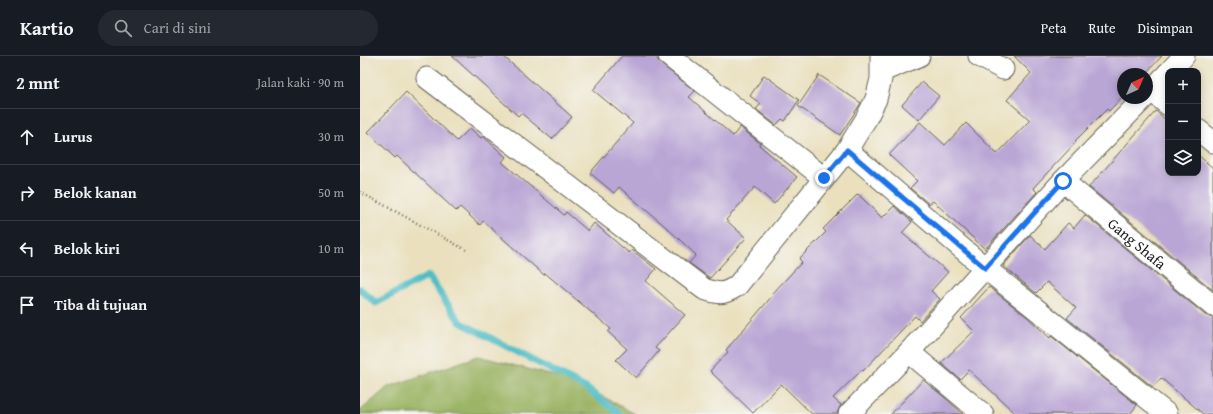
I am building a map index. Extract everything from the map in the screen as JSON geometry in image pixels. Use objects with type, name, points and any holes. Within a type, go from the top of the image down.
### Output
[{"type":"street","points":[[669,56],[824,178]]},
{"type":"street","points":[[427,78],[704,289],[718,294],[728,292],[737,286],[847,150],[876,99],[882,79],[881,63],[919,56]]},
{"type":"street","points":[[979,56],[1004,69]]},
{"type":"street","points":[[1173,68],[1184,56]]},
{"type":"street","points":[[1153,88],[1165,76]]},
{"type":"street","points":[[1153,97],[1166,104]]},
{"type":"street","points":[[849,414],[909,352],[1063,181],[1137,104]]},
{"type":"street","points":[[1201,132],[1213,142]]},
{"type":"street","points":[[847,150],[985,268],[1167,414]]},
{"type":"street","name":"Gang Shafa","points":[[1063,181],[1213,306]]},
{"type":"street","points":[[909,352],[983,414]]},
{"type":"path","points":[[360,192],[466,250]]},
{"type":"green space","points":[[479,356],[576,382],[635,414],[360,414],[360,411],[388,387]]},
{"type":"building","points":[[452,56],[503,56],[572,117],[552,139],[521,113],[518,116]]},
{"type":"building","points":[[622,56],[654,56],[662,65],[695,91],[689,97],[733,136],[740,127],[797,177],[774,204],[755,187],[726,220],[746,238],[710,278],[689,263],[696,255],[666,227],[619,187],[614,193],[590,173],[633,123],[593,90]]},
{"type":"building","points":[[1014,56],[1162,56],[1151,68],[1117,68],[1117,102],[1109,111],[1107,109],[1075,141],[1076,142],[1033,188],[1037,192],[985,249],[933,201],[929,204],[910,188],[917,181],[889,155],[920,122],[945,145],[966,123],[997,154],[1030,120],[1007,100],[1031,73]]},
{"type":"building","points":[[764,75],[799,100],[785,121],[782,119],[776,125],[756,109],[761,104],[750,96]]},
{"type":"building","points":[[819,75],[861,103],[840,135],[798,106]]},
{"type":"building","points":[[922,82],[939,96],[919,120],[902,105]]},
{"type":"building","points":[[406,92],[457,141],[470,128],[481,138],[483,136],[506,157],[502,162],[564,215],[566,212],[588,231],[594,223],[629,253],[632,250],[656,269],[646,281],[685,315],[655,348],[659,351],[636,378],[616,360],[627,349],[608,332],[611,329],[545,273],[544,275],[483,221],[480,225],[460,207],[456,211],[397,156],[395,158],[368,132]]},
{"type":"building","points":[[1156,111],[1165,119],[1165,176],[1201,176],[1201,158],[1213,168],[1213,290],[1089,187]]},
{"type":"building","points":[[858,194],[882,218],[894,206],[912,222],[902,233],[948,272],[931,291],[940,299],[920,321],[915,316],[863,371],[862,370],[833,398],[841,405],[837,414],[812,414],[781,384],[753,413],[710,371],[728,352],[726,350],[773,295],[772,294],[802,262],[799,259],[826,232],[823,229]]},
{"type":"building","points":[[1085,215],[1205,315],[1213,318],[1213,414],[1203,414],[1161,378],[1153,387],[1067,318],[1076,308],[1047,282],[1036,293],[1003,266],[1030,235],[1045,249],[1068,223],[1074,228]]},
{"type":"building","points":[[989,287],[1026,316],[1050,338],[1051,336],[1137,405],[1130,414],[1016,414],[969,370],[960,379],[941,363],[974,331],[961,318]]},
{"type":"building","points":[[923,380],[943,396],[963,414],[891,414]]},
{"type":"waterway","points":[[360,289],[376,303],[428,276],[460,322],[586,388],[620,414]]},
{"type":"route","points":[[824,178],[847,150],[985,268],[1063,181]]}]
